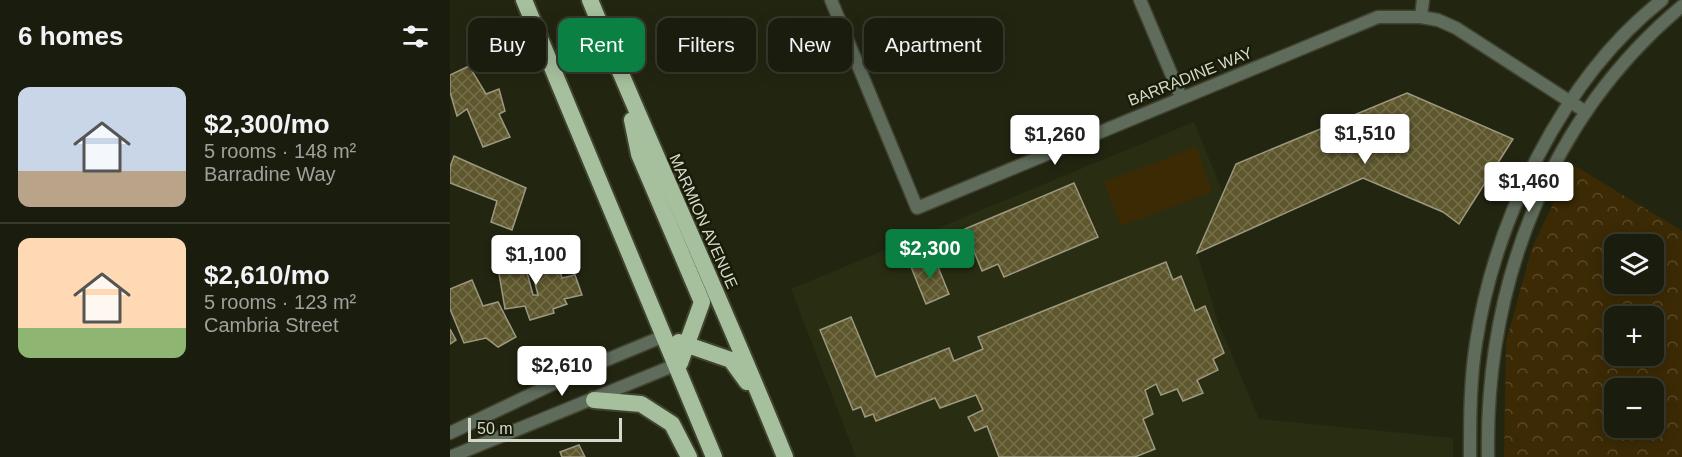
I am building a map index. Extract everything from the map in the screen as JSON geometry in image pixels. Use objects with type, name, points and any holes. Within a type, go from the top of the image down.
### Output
[{"type":"highway","points":[[524,0],[664,336],[678,364],[714,457]]},
{"type":"highway","name":"MARMION AVENUE","points":[[590,0],[785,457]]},
{"type":"highway","points":[[622,78],[639,154],[702,302],[678,364]]},
{"type":"highway","points":[[664,336],[731,360],[764,405]]},
{"type":"highway","points":[[594,400],[641,404],[672,424],[689,457]]},
{"type":"street","name":"BARRADINE WAY","points":[[831,0],[917,208],[1378,17],[1421,17],[1438,20],[1456,28],[1586,112]]},
{"type":"street","points":[[1140,0],[1181,97]]},
{"type":"street","points":[[1421,17],[1422,0]]},
{"type":"street","points":[[1470,457],[1470,395],[1476,341],[1506,228],[1522,189],[1547,138],[1569,101],[1606,55],[1662,0]]},
{"type":"street","points":[[1488,457],[1488,404],[1492,357],[1507,285],[1519,243],[1537,201],[1586,112],[1621,67],[1682,6]]},
{"type":"street","points":[[450,433],[582,370],[664,336]]},
{"type":"street","points":[[450,457],[678,364]]},
{"type":"shaded area","points":[[1194,122],[1225,198],[1197,253],[1218,322],[1259,419],[1453,438],[1453,457],[856,457],[791,289]]},
{"type":"green space","points":[[1196,147],[1212,192],[1121,226],[1104,182]]},
{"type":"green space","points":[[1572,164],[1682,231],[1682,457],[1504,457],[1506,342],[1532,248]]},
{"type":"building","points":[[468,66],[468,72],[473,72],[486,94],[499,89],[505,111],[499,114],[510,137],[483,147],[467,109],[457,116],[450,92],[450,75]]},
{"type":"building","points":[[1407,93],[1513,139],[1459,224],[1443,212],[1363,178],[1197,253],[1236,164]]},
{"type":"building","points":[[454,156],[526,188],[512,230],[491,222],[497,201],[450,183],[450,167]]},
{"type":"building","points":[[1074,183],[1098,237],[1004,277],[998,264],[982,271],[965,229]]},
{"type":"building","points":[[546,251],[549,264],[557,262],[562,278],[575,275],[582,295],[564,299],[567,304],[553,309],[554,313],[530,320],[525,306],[505,309],[497,262],[515,257],[517,261],[523,257],[533,295],[538,295],[529,259]]},
{"type":"building","points":[[934,257],[949,294],[926,304],[911,267]]},
{"type":"building","points":[[1166,262],[1173,280],[1181,276],[1195,311],[1205,306],[1224,353],[1213,359],[1218,370],[1197,380],[1203,393],[1183,401],[1177,389],[1161,395],[1156,384],[1145,390],[1153,414],[1143,419],[1155,449],[1135,457],[999,457],[987,426],[975,431],[968,417],[983,410],[976,395],[940,408],[935,398],[876,421],[873,414],[865,417],[861,407],[853,410],[820,330],[851,317],[876,377],[949,348],[954,361],[983,349],[978,337]]},
{"type":"building","points":[[472,280],[483,306],[498,302],[516,337],[498,347],[486,338],[464,343],[450,309],[450,289]]},
{"type":"building","points":[[450,329],[456,340],[450,344]]},
{"type":"building","points":[[579,445],[585,457],[562,457],[560,452]]}]
